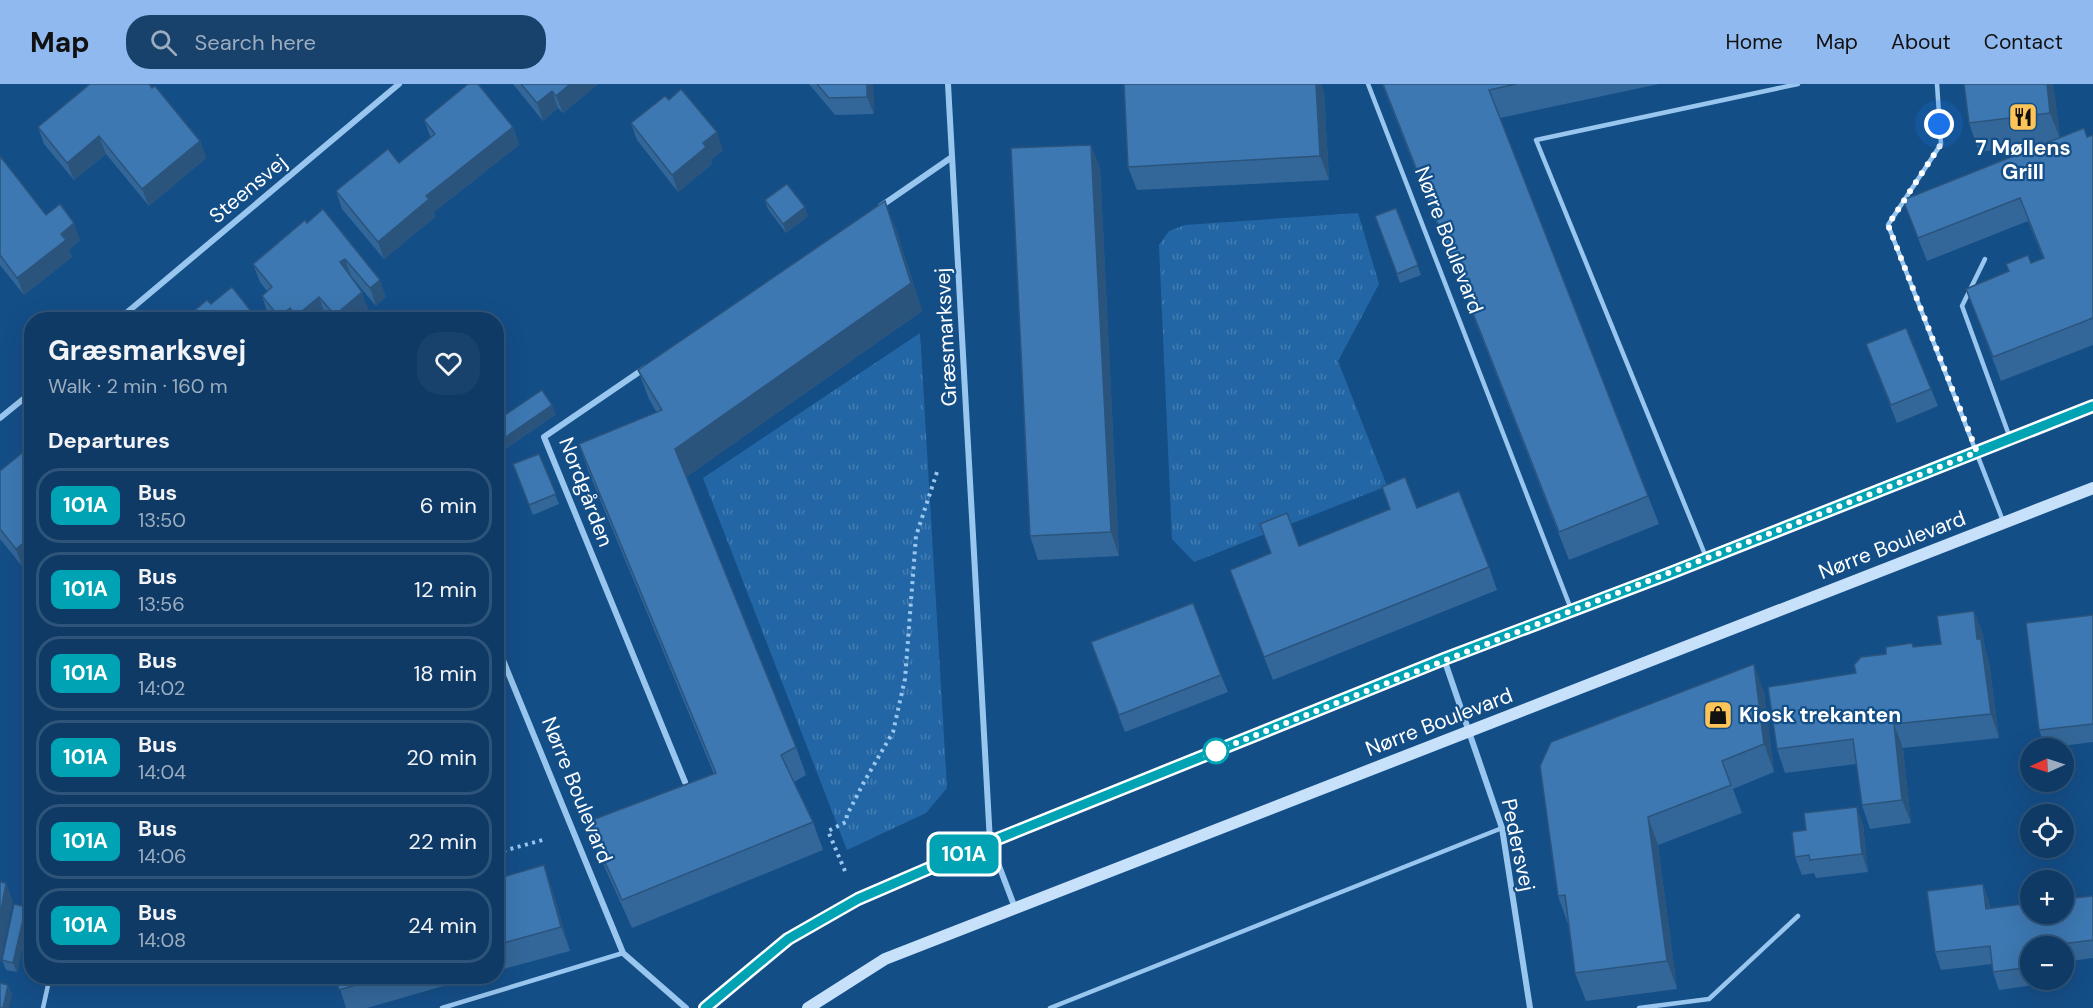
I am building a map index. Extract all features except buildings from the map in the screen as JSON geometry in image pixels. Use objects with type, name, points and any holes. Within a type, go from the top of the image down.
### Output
[{"type":"street","name":"Steensvej","points":[[128,312],[399,84]]},
{"type":"street","name":"Græsmarksvej","points":[[948,84],[990,842],[1015,908]]},
{"type":"street","points":[[874,210],[952,157]]},
{"type":"street","name":"Nordgården","points":[[651,364],[544,437],[685,782]]},
{"type":"street","points":[[0,418],[24,398]]},
{"type":"street","points":[[705,1008],[788,939],[858,899],[990,842],[1444,659],[1706,559],[2093,406]]},
{"type":"street","name":"Nørre Boulevard","points":[[808,1008],[885,959],[2093,488]]},
{"type":"street","name":"Pedersvej","points":[[1444,659],[1502,828],[1530,1008]]},
{"type":"street","name":"Nørre Boulevard","points":[[504,663],[622,952],[686,1008]]},
{"type":"lane","name":"Nørre Boulevard","points":[[1368,84],[1572,611]]},
{"type":"lane","points":[[1706,559],[1536,140],[1798,84]]},
{"type":"lane","points":[[1937,84],[1941,144],[1888,225],[2004,522]]},
{"type":"lane","points":[[1985,259],[1962,306],[2010,438]]},
{"type":"lane","points":[[1050,1008],[1502,828]]},
{"type":"lane","points":[[1639,1008],[1709,999],[1798,916]]},
{"type":"lane","points":[[442,1008],[622,952]]},
{"type":"lane","points":[[43,1008],[48,984]]},
{"type":"path","points":[[858,899],[828,831],[846,822],[847,815],[864,782],[893,732],[905,679],[916,536],[939,468]]},
{"type":"path","points":[[504,851],[573,831]]},
{"type":"green space","points":[[1358,213],[1379,284],[1338,361],[1387,486],[1194,562],[1172,539],[1159,245],[1169,231],[1185,225]]},
{"type":"green space","points":[[920,333],[947,788],[926,813],[847,850],[703,478]]},
{"type":"bus line","name":"101A","points":[[705,1008],[788,939],[858,899],[990,842],[1444,659],[1668,574],[2093,406]]},
{"type":"place","name":"7 Møllens Grill","points":[[2023,117]]},
{"type":"place","name":"Kiosk trekanten","points":[[1718,715]]},
{"type":"route","points":[[1216,751],[1206,755],[1444,659],[1668,574],[1977,452],[1888,225],[1941,144],[1939,124]]}]
